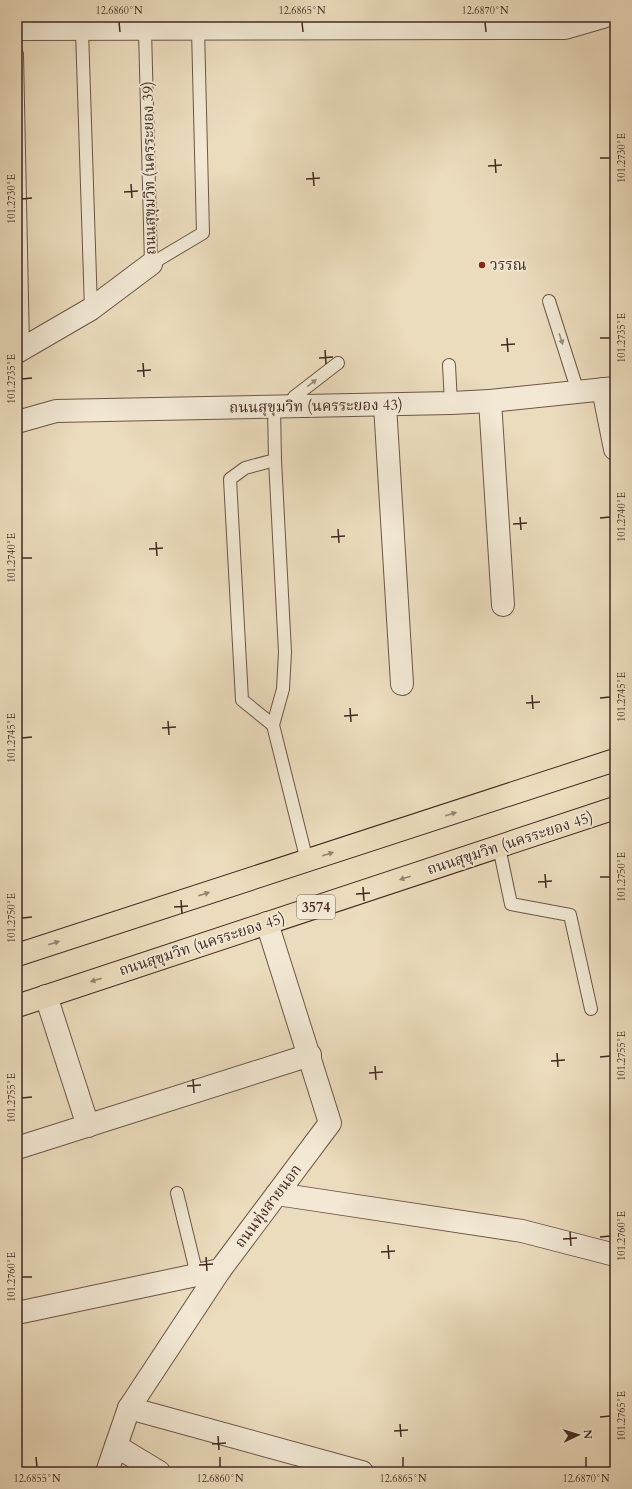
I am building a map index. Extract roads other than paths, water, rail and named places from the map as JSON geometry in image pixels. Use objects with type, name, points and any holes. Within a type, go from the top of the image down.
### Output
[{"type":"main road","points":[[17,956],[615,760]]},
{"type":"main road","name":"ถนนสุขุมวิท (นครระยอง 45)","points":[[17,1006],[615,808]]},
{"type":"street","points":[[17,29],[198,30],[565,28],[603,17]]},
{"type":"street","name":"ถนนสุขุมวิท (นครระยอง 39)","points":[[20,350],[91,309],[151,264]]},
{"type":"street","points":[[609,388],[615,449]]},
{"type":"street","name":"ถนนสุขุมวิท (นครระยอง 43)","points":[[17,422],[56,411],[451,403],[490,401],[609,388]]},
{"type":"street","points":[[490,401],[503,605]]},
{"type":"street","points":[[385,405],[402,684]]},
{"type":"street","name":"ถนนทุ่งสายนอก","points":[[107,1472],[129,1408],[220,1270],[330,1123],[268,923]]},
{"type":"street","points":[[46,996],[88,1126]]},
{"type":"street","points":[[17,1148],[310,1055]]},
{"type":"street","points":[[277,1194],[522,1231],[615,1255]]},
{"type":"street","points":[[17,1313],[220,1270]]},
{"type":"street","points":[[129,1408],[362,1472]]},
{"type":"street","points":[[116,1446],[159,1472]]},
{"type":"lane","points":[[82,30],[91,309]]},
{"type":"lane","name":"ถนนสุขุมวิท (นครระยอง 39)","points":[[145,30],[151,264]]},
{"type":"lane","points":[[151,264],[203,233],[198,30]]},
{"type":"lane","points":[[17,54],[20,350]]},
{"type":"lane","points":[[550,302],[578,392]]},
{"type":"lane","points":[[307,861],[273,725],[283,689],[285,652],[275,460],[284,406],[338,363]]},
{"type":"lane","points":[[449,365],[451,403]]},
{"type":"lane","points":[[273,725],[242,700],[230,479],[245,468],[275,460]]},
{"type":"lane","points":[[499,847],[511,904],[570,915],[591,1009]]},
{"type":"lane","points":[[177,1193],[197,1275]]},
{"type":"place","name":"วรรณ","points":[[482,265]]}]
